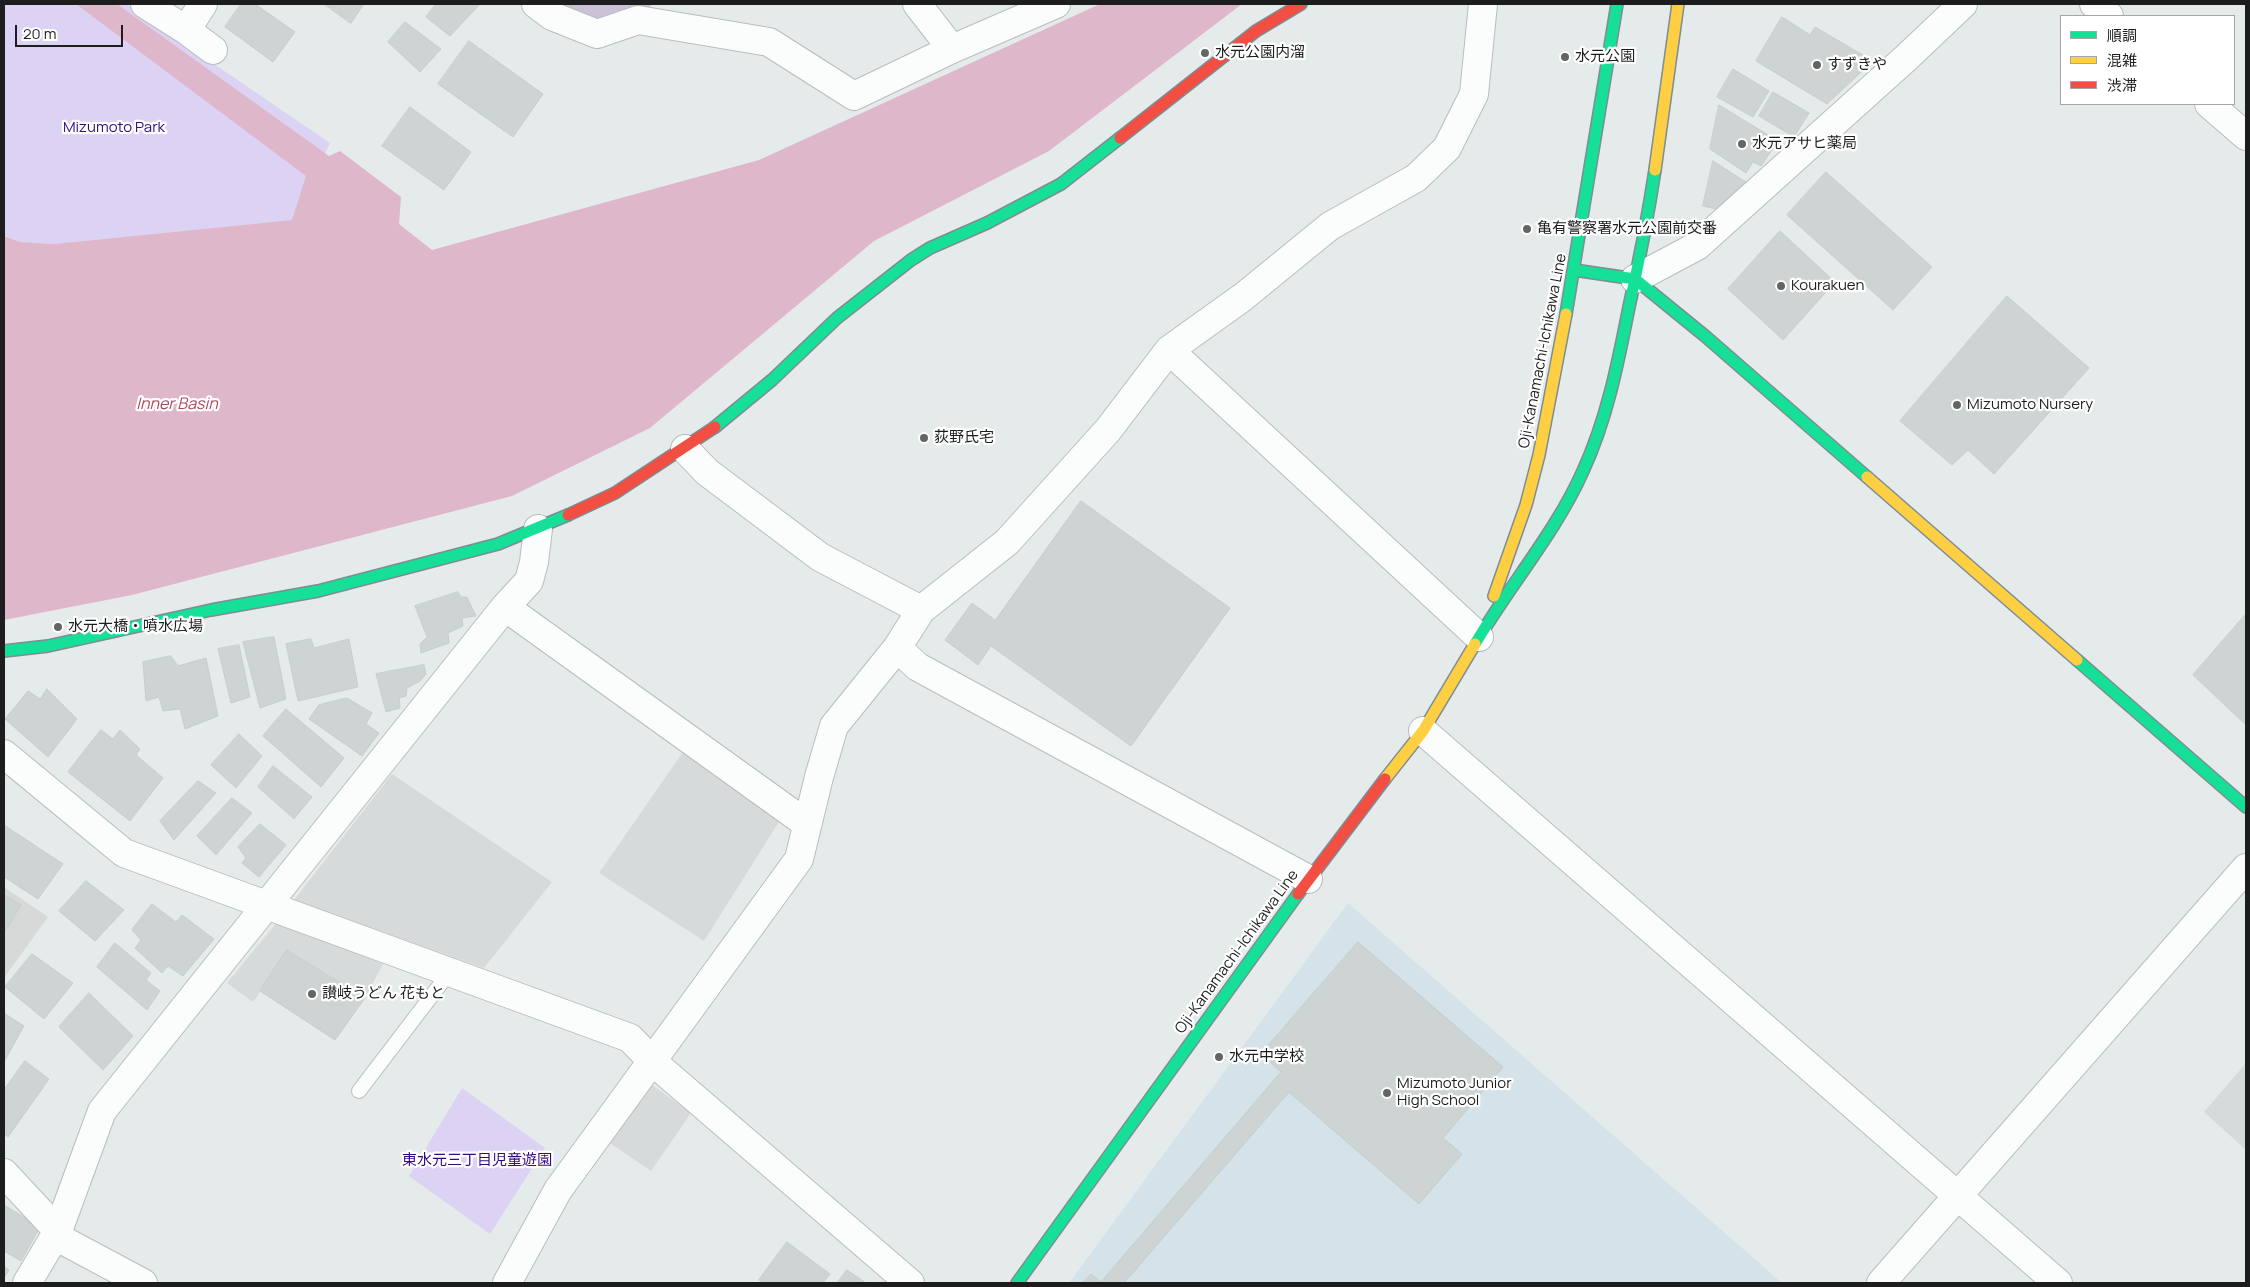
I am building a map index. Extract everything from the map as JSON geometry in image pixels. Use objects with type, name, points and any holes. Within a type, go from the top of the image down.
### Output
[{"type":"street","points":[[145,4],[213,50]]},
{"type":"street","points":[[186,30],[203,4]]},
{"type":"street","points":[[536,4],[552,16],[597,34],[638,20],[769,42],[854,96],[952,49],[1056,4]]},
{"type":"street","points":[[917,4],[952,49]]},
{"type":"street","points":[[4,650],[48,646],[211,610],[318,591],[498,544],[538,529],[615,493],[685,449],[716,426],[772,380],[837,318],[911,260],[930,248],[986,223],[1061,184],[1256,30],[1300,4]]},
{"type":"street","points":[[507,1283],[558,1190],[799,859],[806,824],[834,726],[897,648],[921,610],[1007,542],[1108,430],[1169,350],[1243,297],[1330,226],[1416,178],[1447,148],[1474,94],[1483,4]]},
{"type":"street","name":"Oji-Kanamachi-Ichikawa Line","points":[[1479,637],[1523,514],[1537,464],[1574,270],[1616,4]]},
{"type":"street","name":"Oji-Kanamachi-Ichikawa Line","points":[[1017,1283],[1308,879],[1423,731],[1479,637],[1546,536],[1582,472],[1601,426],[1618,366],[1650,205],[1678,4]]},
{"type":"street","points":[[1635,279],[1697,246],[1906,58],[1963,4]]},
{"type":"street","points":[[2094,4],[2108,15]]},
{"type":"street","points":[[2210,105],[2246,136]]},
{"type":"street","points":[[1574,270],[1635,279],[1713,343],[2246,807]]},
{"type":"street","points":[[1169,350],[1479,637]]},
{"type":"street","points":[[685,449],[707,472],[820,557],[921,610]]},
{"type":"street","points":[[27,1283],[57,1234],[102,1111],[505,607],[529,581],[534,562],[538,529]]},
{"type":"street","points":[[505,607],[806,824]]},
{"type":"street","points":[[897,648],[918,666],[1308,879]]},
{"type":"street","points":[[1423,731],[2058,1283]]},
{"type":"street","points":[[4,754],[124,853],[268,904],[449,973],[630,1038],[653,1062],[910,1283]]},
{"type":"street","points":[[1882,1283],[2246,868]]},
{"type":"street","points":[[4,1173],[57,1234],[143,1283]]},
{"type":"lane","points":[[360,1091],[449,973]]},
{"type":"shaded area","points":[[551,4],[652,4],[648,9],[604,23]]},
{"type":"shaded area","points":[[687,746],[782,817],[704,941],[599,873]]},
{"type":"shaded area","points":[[392,774],[552,882],[484,968],[294,900]]},
{"type":"shaded area","points":[[4,887],[48,917],[4,978]]},
{"type":"shaded area","name":"Mizumoto Junior High School","points":[[1348,903],[1782,1283],[1069,1283]]},
{"type":"shaded area","points":[[278,921],[383,964],[365,998],[288,950],[253,1002],[227,983]]},
{"type":"shaded area","points":[[2246,1063],[2246,1150],[2204,1112]]},
{"type":"shaded area","points":[[652,1085],[691,1113],[651,1171],[610,1143]]},
{"type":"green space","name":"Mizumoto Park","points":[[4,4],[126,4],[330,143],[293,220],[54,244],[20,242],[4,236]]},
{"type":"green space","name":"東水元三丁目児童遊園","points":[[462,1088],[545,1148],[490,1234],[409,1176]]},
{"type":"water","name":"Inner Basin","points":[[76,4],[117,4],[329,156],[340,151],[401,197],[399,224],[432,250],[759,160],[1100,4],[1242,4],[1049,151],[874,241],[650,428],[512,496],[132,595],[4,620],[4,236],[20,242],[54,244],[292,220],[306,176]]},
{"type":"building","points":[[241,4],[255,4],[295,32],[273,62],[225,27]]},
{"type":"building","points":[[324,4],[364,4],[351,23]]},
{"type":"building","points":[[436,4],[480,4],[450,36],[426,17]]},
{"type":"building","points":[[1782,17],[1810,35],[1815,27],[1873,61],[1827,104],[1756,61]]},
{"type":"building","points":[[405,22],[441,49],[420,72],[388,42]]},
{"type":"building","points":[[469,41],[543,94],[513,137],[438,84]]},
{"type":"building","points":[[1733,69],[1769,91],[1753,117],[1717,97]]},
{"type":"building","points":[[1773,92],[1809,113],[1794,137],[1759,116]]},
{"type":"building","points":[[1719,105],[1778,141],[1761,166],[1753,162],[1746,173],[1710,149]]},
{"type":"building","points":[[410,107],[471,152],[444,190],[382,146]]},
{"type":"building","points":[[1713,161],[1746,182],[1716,209],[1703,206]]},
{"type":"building","points":[[1826,172],[1932,267],[1893,310],[1787,215]]},
{"type":"building","name":"Kourakuen","points":[[1780,231],[1835,282],[1783,340],[1728,289]]},
{"type":"building","points":[[2007,296],[2089,368],[1994,474],[1968,450],[1952,465],[1900,421]]},
{"type":"building","points":[[1081,501],[1230,608],[1131,746],[991,646],[978,665],[945,640],[972,603],[995,620]]},
{"type":"building","points":[[458,592],[461,597],[467,597],[476,616],[462,618],[463,626],[448,633],[449,643],[421,653],[420,644],[427,637],[415,606]]},
{"type":"building","points":[[2246,614],[2246,725],[2193,675]]},
{"type":"building","points":[[274,637],[286,699],[260,708],[243,642]]},
{"type":"building","points":[[311,639],[314,648],[349,639],[358,687],[298,701],[286,644]]},
{"type":"building","points":[[239,645],[250,697],[231,703],[218,649]]},
{"type":"building","points":[[171,656],[178,666],[206,658],[218,716],[185,729],[180,709],[163,711],[159,697],[146,701],[143,662]]},
{"type":"building","points":[[424,665],[426,674],[420,681],[407,688],[406,696],[399,698],[400,708],[386,712],[376,674]]},
{"type":"building","points":[[47,689],[77,719],[48,757],[5,719],[28,691],[40,699]]},
{"type":"building","points":[[347,698],[372,713],[366,724],[379,733],[362,756],[309,719],[319,705]]},
{"type":"building","points":[[286,709],[344,758],[321,787],[263,736]]},
{"type":"building","points":[[101,730],[113,739],[120,730],[140,749],[136,755],[163,778],[130,821],[68,772]]},
{"type":"building","points":[[239,734],[262,756],[236,788],[211,765]]},
{"type":"building","points":[[273,766],[312,797],[294,819],[258,787]]},
{"type":"building","points":[[198,781],[216,793],[174,840],[160,821]]},
{"type":"building","points":[[232,798],[252,813],[216,855],[197,836]]},
{"type":"building","points":[[260,824],[286,845],[259,877],[242,863],[246,858],[238,847]]},
{"type":"building","points":[[4,825],[63,864],[38,899],[4,877]]},
{"type":"building","points":[[86,881],[124,910],[95,941],[59,911]]},
{"type":"building","points":[[4,895],[21,905],[4,933]]},
{"type":"building","points":[[152,904],[176,922],[182,915],[214,939],[183,976],[168,966],[162,973],[135,948],[141,940],[132,930]]},
{"type":"building","points":[[1358,942],[1503,1067],[1443,1138],[1462,1154],[1419,1204],[1289,1092],[1124,1283],[1082,1283],[1091,1274],[1101,1282],[1281,1072],[1261,1054]]},
{"type":"building","points":[[115,943],[151,973],[146,980],[160,991],[147,1010],[97,967]]},
{"type":"building","name":"讃岐うどん 花もと","points":[[287,950],[365,998],[335,1040],[260,991]]},
{"type":"building","points":[[32,954],[73,983],[44,1019],[5,987]]},
{"type":"building","points":[[89,993],[133,1036],[103,1070],[59,1027]]},
{"type":"building","points":[[4,1013],[24,1026],[4,1062]]},
{"type":"building","points":[[25,1061],[49,1079],[8,1137],[4,1133],[4,1090]]},
{"type":"building","points":[[4,1205],[40,1227],[21,1261],[4,1251]]},
{"type":"building","points":[[787,1242],[830,1274],[823,1283],[764,1283],[759,1280]]},
{"type":"building","points":[[4,1266],[9,1270],[4,1278]]},
{"type":"building","points":[[847,1270],[866,1283],[837,1283]]},
{"type":"traffic: fast","points":[[1566,314],[1617,4]]},
{"type":"traffic: fast","points":[[715,427],[772,380],[837,318],[911,260],[930,248],[987,223],[1061,184],[1120,138]]},
{"type":"traffic: fast","points":[[1475,644],[1560,516],[1583,471],[1599,431],[1616,370],[1655,170]]},
{"type":"traffic: fast","points":[[1574,270],[1635,279],[1705,336],[1867,477]]},
{"type":"traffic: fast","points":[[4,651],[48,646],[211,610],[318,591],[498,544],[568,515]]},
{"type":"traffic: fast","points":[[2077,660],[2246,807]]},
{"type":"traffic: fast","points":[[1017,1283],[1298,894]]},
{"type":"traffic: slow","points":[[1655,170],[1678,4]]},
{"type":"traffic: slow","points":[[1494,596],[1526,505],[1539,455],[1566,314]]},
{"type":"traffic: slow","points":[[1867,477],[2077,660]]},
{"type":"traffic: slow","points":[[1385,779],[1423,731],[1475,644]]},
{"type":"traffic: jam","points":[[1120,138],[1256,31],[1301,4]]},
{"type":"traffic: jam","points":[[568,515],[615,493],[715,427]]},
{"type":"traffic: jam","points":[[1298,894],[1385,779]]},
{"type":"place","name":"水元公園内溜","points":[[1205,53]]},
{"type":"place","name":"水元公園","points":[[1565,57]]},
{"type":"place","name":"すずきや","points":[[1817,65]]},
{"type":"place","name":"水元アサヒ薬局","points":[[1742,144]]},
{"type":"place","name":"亀有警察署水元公園前交番","points":[[1527,229]]},
{"type":"place","name":"Kourakuen","points":[[1781,286]]},
{"type":"place","name":"Mizumoto Nursery","points":[[1957,405]]},
{"type":"place","name":"荻野氏宅","points":[[924,438]]},
{"type":"place","name":"水元大橋・噴水広場","points":[[58,627]]},
{"type":"place","name":"讃岐うどん 花もと","points":[[312,994]]},
{"type":"place","name":"水元中学校","points":[[1219,1057]]},
{"type":"place","name":"Mizumoto Junior High School","points":[[1387,1093]]}]
